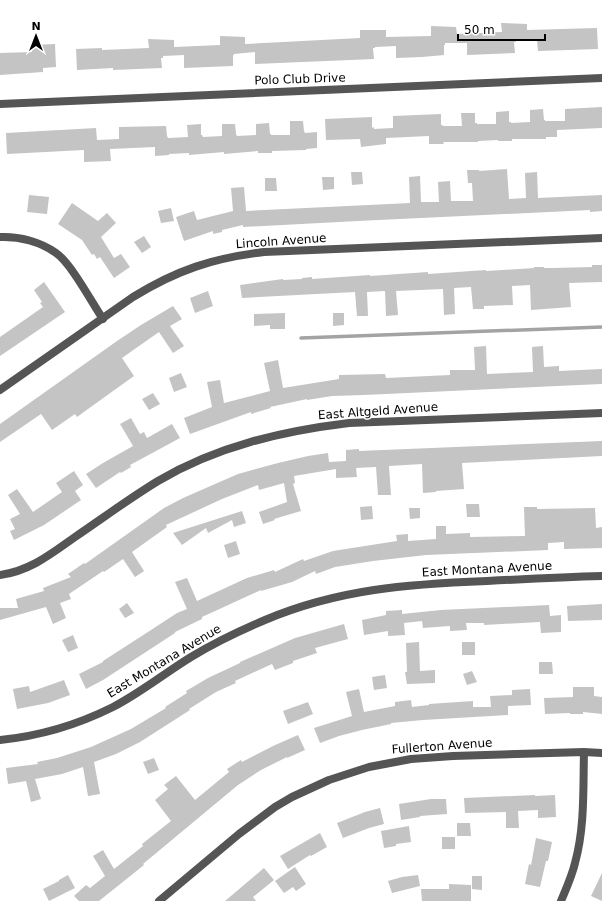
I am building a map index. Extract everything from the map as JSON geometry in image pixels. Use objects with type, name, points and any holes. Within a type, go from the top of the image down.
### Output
[{"type":"street","name":"Polo Club Drive","points":[[0,104],[602,78]]},
{"type":"street","points":[[0,237],[22,238],[42,245],[57,253],[71,270],[103,319]]},
{"type":"street","name":"Lincoln Avenue","points":[[0,390],[154,284],[174,274],[212,261],[237,256],[272,252],[602,238]]},
{"type":"street","name":"East Altgeld Avenue","points":[[0,575],[30,567],[159,480],[192,463],[218,452],[263,438],[310,428],[349,423],[602,413]]},
{"type":"street","name":"East Montana Avenue","points":[[0,740],[15,739],[50,731],[69,726],[92,717],[142,690],[213,644],[288,610],[326,599],[357,592],[409,585],[602,576]]},
{"type":"street","points":[[560,901],[575,863],[581,837],[584,752]]},
{"type":"street","name":"Fullerton Avenue","points":[[159,901],[239,834],[275,807],[292,797],[329,780],[369,767],[411,758],[602,752]]},
{"type":"building","points":[[501,23],[527,24],[527,30],[597,28],[598,49],[538,51],[537,40],[516,40],[516,42],[514,42],[515,53],[467,55],[467,43],[445,43],[444,55],[422,57],[396,58],[396,46],[373,48],[374,59],[255,64],[255,52],[234,54],[233,66],[184,68],[184,55],[163,56],[163,58],[161,58],[162,68],[77,70],[76,49],[102,48],[102,50],[149,48],[148,39],[174,40],[174,47],[220,45],[220,36],[245,37],[245,44],[360,38],[360,30],[386,30],[386,37],[431,36],[431,26],[456,27],[457,34],[502,32]]},
{"type":"building","points":[[55,44],[56,67],[43,68],[43,72],[0,75],[0,53],[32,52],[31,45]]},
{"type":"building","points":[[602,107],[602,128],[557,130],[557,137],[546,137],[546,139],[512,139],[512,141],[498,140],[429,144],[429,136],[386,138],[386,144],[361,147],[360,139],[326,140],[325,119],[372,117],[372,128],[374,127],[374,129],[393,128],[393,116],[441,114],[441,125],[462,126],[461,113],[475,113],[475,123],[477,124],[496,124],[496,112],[509,111],[509,122],[511,123],[530,122],[530,110],[543,109],[545,121],[565,121],[565,109]]},
{"type":"building","points":[[290,121],[303,121],[305,133],[317,132],[317,148],[306,150],[272,151],[272,153],[258,153],[258,151],[224,154],[224,152],[189,155],[189,153],[155,156],[155,147],[110,149],[111,161],[84,162],[84,150],[7,154],[6,133],[96,128],[97,140],[119,139],[119,127],[166,126],[168,138],[188,137],[187,125],[201,124],[201,135],[203,137],[222,136],[222,124],[235,124],[237,136],[256,135],[256,124],[269,123],[271,135],[290,135]]},
{"type":"building","points":[[507,169],[509,199],[526,198],[525,173],[537,172],[538,198],[602,195],[602,211],[590,212],[590,210],[243,227],[243,225],[222,230],[222,232],[213,234],[213,231],[184,241],[176,217],[194,211],[197,220],[233,211],[231,188],[244,187],[246,211],[410,203],[409,177],[420,176],[421,202],[439,202],[438,182],[450,181],[451,201],[473,201],[472,183],[468,183],[467,170],[479,171]]},
{"type":"building","points":[[351,172],[362,172],[363,184],[352,185]]},
{"type":"building","points":[[322,177],[334,177],[334,189],[323,190]]},
{"type":"building","points":[[265,178],[276,178],[277,191],[265,191]]},
{"type":"building","points":[[29,195],[49,197],[47,214],[27,212]]},
{"type":"building","points":[[72,203],[98,221],[107,213],[116,223],[101,237],[114,258],[121,254],[130,267],[114,278],[100,257],[97,259],[94,254],[92,255],[82,240],[58,224]]},
{"type":"building","points":[[171,208],[174,221],[161,223],[158,211]]},
{"type":"building","points":[[144,236],[151,247],[142,253],[134,242]]},
{"type":"building","points":[[592,265],[602,265],[602,282],[569,283],[571,307],[531,310],[530,285],[512,286],[513,305],[484,306],[484,309],[473,309],[471,287],[454,288],[455,314],[444,315],[443,289],[396,291],[398,315],[386,316],[385,291],[367,292],[368,316],[357,316],[355,292],[242,298],[240,285],[283,279],[302,279],[312,277],[312,279],[428,272],[428,274],[486,271],[534,267],[592,267]]},
{"type":"building","points":[[44,282],[65,312],[0,356],[0,337],[43,307],[40,303],[42,302],[34,290]]},
{"type":"building","points":[[208,291],[213,306],[195,313],[190,298]]},
{"type":"building","points":[[173,306],[182,319],[170,326],[184,346],[173,353],[159,332],[122,358],[134,376],[77,417],[75,414],[52,430],[41,414],[0,442],[0,424],[117,341]]},
{"type":"building","points":[[285,313],[285,329],[270,329],[270,325],[254,326],[254,314]]},
{"type":"building","points":[[333,313],[344,313],[344,325],[333,326]]},
{"type":"building","points":[[486,346],[487,374],[533,372],[532,347],[543,346],[544,367],[559,366],[559,371],[602,369],[602,384],[332,396],[307,399],[270,407],[271,408],[251,414],[251,412],[190,434],[184,418],[212,407],[207,382],[220,380],[224,403],[270,391],[264,363],[278,360],[283,388],[339,379],[339,375],[385,374],[386,378],[450,375],[450,370],[475,370],[474,347]]},
{"type":"building","points":[[181,373],[187,387],[174,392],[169,378]]},
{"type":"building","points":[[153,393],[160,404],[149,410],[142,399]]},
{"type":"building","points":[[131,418],[140,434],[144,432],[147,438],[172,424],[180,438],[130,465],[131,467],[121,473],[120,472],[96,488],[86,474],[133,446],[120,424]]},
{"type":"building","points":[[602,441],[602,456],[462,463],[464,489],[423,493],[422,464],[389,466],[391,495],[378,495],[376,467],[356,468],[357,477],[336,478],[336,469],[294,476],[295,483],[293,484],[301,511],[263,524],[259,512],[287,502],[284,483],[259,490],[258,485],[222,499],[166,525],[167,527],[132,552],[144,571],[135,577],[123,559],[104,572],[103,571],[69,594],[71,599],[60,603],[66,618],[53,624],[46,607],[0,620],[0,608],[18,608],[16,599],[44,591],[43,588],[71,577],[68,574],[84,563],[85,564],[164,508],[238,474],[308,456],[328,453],[329,462],[346,461],[346,450],[359,449],[359,451]]},
{"type":"building","points":[[74,471],[83,485],[75,491],[81,500],[44,525],[14,540],[10,531],[15,529],[10,519],[20,514],[8,495],[17,489],[33,512],[62,492],[56,483]]},
{"type":"building","points":[[466,504],[479,504],[480,517],[467,517]]},
{"type":"building","points":[[372,506],[373,519],[361,520],[360,507]]},
{"type":"building","points":[[524,507],[537,507],[537,509],[595,508],[596,528],[602,527],[602,548],[564,549],[564,542],[548,543],[548,550],[426,555],[335,567],[316,574],[315,571],[292,582],[261,590],[202,617],[202,619],[175,632],[103,680],[86,689],[79,674],[103,662],[177,613],[187,609],[175,582],[187,578],[197,601],[247,578],[274,570],[275,572],[303,559],[304,561],[333,551],[397,541],[396,535],[408,534],[408,541],[436,539],[436,526],[446,526],[446,534],[470,533],[470,537],[525,536]]},
{"type":"building","points":[[409,508],[420,508],[420,518],[410,519]]},
{"type":"building","points":[[242,511],[246,523],[234,527],[232,520],[208,533],[206,528],[182,545],[173,533]]},
{"type":"building","points":[[236,541],[240,554],[228,558],[224,545]]},
{"type":"building","points":[[127,603],[134,613],[125,618],[119,609]]},
{"type":"building","points":[[602,604],[602,620],[568,621],[567,606]]},
{"type":"building","points":[[549,605],[550,616],[561,615],[561,632],[541,633],[540,622],[484,625],[484,623],[466,623],[467,630],[450,631],[450,626],[423,628],[422,621],[404,623],[405,635],[388,636],[388,631],[364,635],[362,620],[386,615],[386,611],[402,610],[402,614],[441,610]]},
{"type":"building","points":[[344,624],[348,639],[315,648],[317,653],[293,661],[293,663],[275,670],[272,664],[235,681],[236,683],[216,692],[140,742],[116,754],[94,762],[100,794],[88,796],[83,767],[62,774],[35,779],[41,799],[31,802],[26,781],[8,784],[6,768],[38,764],[37,762],[57,758],[91,747],[131,729],[166,708],[165,707],[187,693],[186,691],[240,662],[295,638]]},
{"type":"building","points":[[73,635],[78,648],[68,652],[62,640]]},
{"type":"building","points":[[419,642],[420,671],[435,670],[435,683],[407,684],[405,672],[407,672],[406,643]]},
{"type":"building","points":[[462,642],[475,642],[475,655],[462,655]]},
{"type":"building","points":[[539,662],[552,662],[553,674],[539,674]]},
{"type":"building","points":[[472,671],[477,682],[467,685],[463,674]]},
{"type":"building","points":[[385,675],[387,688],[374,690],[372,677]]},
{"type":"building","points":[[64,680],[70,695],[48,703],[17,709],[13,689],[29,686],[30,692]]},
{"type":"building","points":[[573,687],[594,687],[594,696],[602,697],[602,714],[583,712],[583,714],[545,714],[544,698],[573,697]]},
{"type":"building","points":[[359,689],[364,712],[395,706],[395,702],[411,700],[412,707],[429,704],[473,701],[473,707],[491,707],[490,696],[512,695],[512,690],[530,689],[531,705],[508,706],[508,715],[391,723],[339,736],[320,743],[314,728],[352,716],[346,692]]},
{"type":"building","points":[[308,702],[313,714],[288,724],[283,711]]},
{"type":"building","points":[[298,735],[305,750],[261,770],[238,785],[99,901],[79,901],[74,896],[86,885],[90,888],[105,876],[93,856],[103,850],[114,869],[171,821],[155,800],[168,789],[164,785],[176,776],[195,800],[229,772],[227,769],[241,760],[242,762]]},
{"type":"building","points":[[154,758],[159,770],[148,774],[143,762]]},
{"type":"building","points":[[555,795],[556,817],[538,818],[538,810],[518,811],[519,828],[506,828],[506,812],[465,813],[464,798]]},
{"type":"building","points":[[431,799],[446,799],[447,814],[420,816],[401,820],[399,804]]},
{"type":"building","points":[[380,808],[384,824],[343,838],[337,823]]},
{"type":"building","points":[[457,823],[470,823],[471,836],[457,836]]},
{"type":"building","points":[[409,826],[411,842],[396,844],[396,846],[384,848],[381,831]]},
{"type":"building","points":[[320,833],[327,847],[311,856],[310,855],[288,869],[280,856]]},
{"type":"building","points":[[442,837],[455,837],[455,849],[442,849]]},
{"type":"building","points":[[536,838],[552,842],[540,887],[525,884],[529,864],[531,865]]},
{"type":"building","points":[[295,867],[306,884],[296,891],[293,887],[284,893],[275,881]]},
{"type":"building","points":[[264,868],[274,880],[253,897],[256,901],[225,901]]},
{"type":"building","points":[[602,873],[602,901],[591,896]]},
{"type":"building","points":[[68,875],[75,888],[49,901],[43,889]]},
{"type":"building","points":[[418,875],[420,886],[392,893],[388,881]]},
{"type":"building","points":[[472,876],[482,876],[482,890],[472,889]]},
{"type":"building","points":[[449,884],[471,885],[471,901],[422,901],[421,889],[449,889]]},
{"type":"waterway","points":[[301,338],[602,327]]}]
